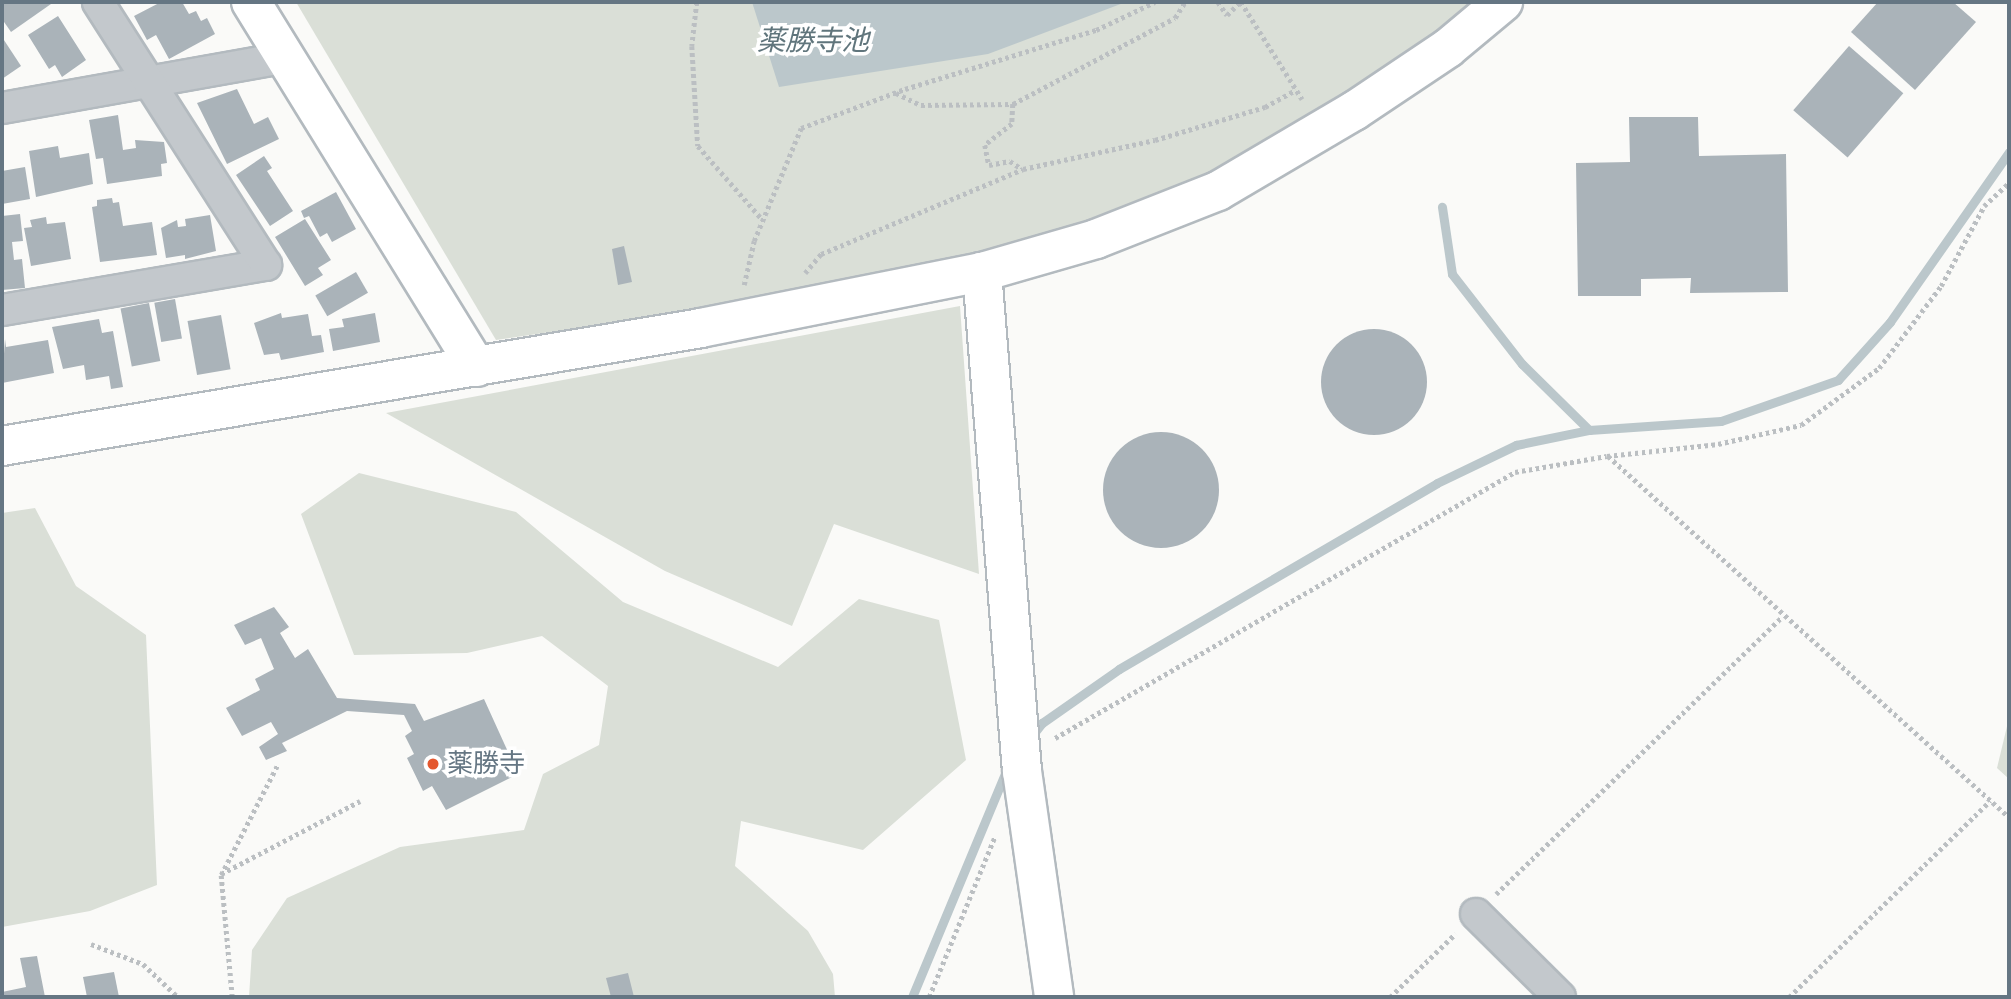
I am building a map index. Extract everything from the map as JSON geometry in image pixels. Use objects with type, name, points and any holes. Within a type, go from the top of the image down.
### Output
[{"type":"street","points":[[2,310],[266,265],[153,83],[98,2]]},
{"type":"street","points":[[251,2],[476,367]]},
{"type":"street","points":[[2,446],[476,367],[982,272],[1096,239],[1218,191],[1353,111],[1448,48],[1503,2]]},
{"type":"street","points":[[2,108],[287,57]]},
{"type":"street","points":[[982,272],[1022,771],[1054,997]]},
{"type":"street","points":[[1476,914],[1560,997]]},
{"type":"path","points":[[696,2],[692,46],[698,146],[762,219]]},
{"type":"path","points":[[746,278],[762,219],[801,128],[896,92],[1096,30],[1154,2]]},
{"type":"path","points":[[896,92],[921,105],[1013,104],[1175,18],[1185,2]]},
{"type":"path","points":[[1218,2],[1227,15],[1240,2],[1302,99]]},
{"type":"path","points":[[802,276],[821,254],[1023,169],[1156,140],[1265,107],[1296,90]]},
{"type":"path","points":[[1013,104],[1012,124],[985,145],[989,165],[1010,161],[1023,169]]},
{"type":"path","points":[[1022,771],[1057,735],[1515,472],[1607,456],[1718,444],[1801,425],[1879,368],[1941,286],[1984,206],[2009,183]]},
{"type":"path","points":[[1607,456],[1782,617],[2009,817]]},
{"type":"path","points":[[1391,997],[1782,617]]},
{"type":"path","points":[[232,997],[221,875],[278,764]]},
{"type":"path","points":[[221,875],[360,801]]},
{"type":"path","points":[[1789,997],[1990,801]]},
{"type":"path","points":[[929,997],[996,834]]},
{"type":"path","points":[[92,944],[143,964],[178,997]]},
{"type":"shaded area","points":[[296,2],[1491,2],[1222,173],[1107,220],[994,254],[735,305],[496,340]]},
{"type":"shaded area","points":[[960,306],[979,574],[834,524],[792,626],[665,571],[386,413]]},
{"type":"shaded area","points":[[359,473],[516,512],[623,602],[778,667],[859,599],[939,620],[966,760],[863,850],[741,821],[735,866],[808,931],[833,974],[835,997],[249,997],[252,950],[287,898],[400,847],[524,830],[543,774],[599,745],[608,686],[542,636],[467,653],[354,655],[301,514]]},
{"type":"shaded area","points":[[35,508],[76,586],[146,635],[157,885],[90,911],[2,927],[2,513]]},
{"type":"shaded area","points":[[2009,718],[2009,779],[1997,768]]},
{"type":"water","name":"薬勝寺池","points":[[752,2],[1126,2],[988,54],[779,87]]},
{"type":"building","points":[[2,2],[51,4],[11,32],[2,19]]},
{"type":"building","points":[[161,2],[182,2],[189,14],[196,11],[201,21],[207,18],[215,34],[169,59],[156,35],[147,40],[134,16]]},
{"type":"building","points":[[1878,2],[1953,2],[1976,22],[1915,90],[1851,32]]},
{"type":"building","points":[[58,16],[86,60],[62,77],[55,65],[49,69],[28,35]]},
{"type":"building","points":[[2,37],[21,66],[2,79]]},
{"type":"building","points":[[1849,46],[1903,93],[1848,157],[1793,110]]},
{"type":"building","points":[[237,89],[254,124],[268,117],[279,139],[227,164],[197,103]]},
{"type":"building","points":[[118,115],[123,150],[136,148],[135,140],[164,142],[167,163],[161,164],[162,176],[107,184],[103,158],[96,159],[89,120]]},
{"type":"building","points":[[1629,117],[1698,117],[1699,156],[1786,154],[1788,292],[1690,293],[1691,278],[1641,279],[1641,296],[1578,296],[1576,163],[1630,162]]},
{"type":"building","points":[[58,146],[60,158],[89,153],[93,184],[36,197],[29,151]]},
{"type":"building","points":[[264,156],[272,168],[267,171],[293,211],[270,226],[236,175]]},
{"type":"building","points":[[25,167],[30,199],[2,204],[2,171]]},
{"type":"building","points":[[336,192],[356,229],[332,242],[327,233],[320,237],[309,216],[304,218],[301,211]]},
{"type":"building","points":[[112,198],[113,203],[119,202],[123,226],[152,222],[157,255],[100,262],[92,207],[97,206],[97,200]]},
{"type":"building","points":[[20,214],[23,241],[12,242],[14,260],[22,259],[25,288],[2,290],[2,216]]},
{"type":"building","points":[[210,215],[216,251],[185,259],[185,255],[166,258],[161,228],[177,220],[178,227],[186,226],[185,219]]},
{"type":"building","points":[[46,217],[47,224],[65,222],[71,259],[31,266],[24,228],[32,227],[30,220]]},
{"type":"building","points":[[305,219],[331,260],[318,268],[323,275],[305,286],[275,237]]},
{"type":"building","points":[[624,246],[632,282],[618,285],[612,249]]},
{"type":"building","points":[[356,272],[368,293],[327,316],[315,296]]},
{"type":"building","points":[[175,299],[182,338],[161,342],[154,303]]},
{"type":"building","points":[[149,303],[160,361],[132,366],[121,309]]},
{"type":"building","points":[[281,313],[282,318],[308,314],[312,336],[321,335],[324,352],[281,360],[279,353],[264,355],[254,323]]},
{"type":"building","points":[[375,313],[380,342],[333,351],[329,329],[344,327],[342,319]]},
{"type":"building","points":[[221,315],[231,369],[197,375],[188,321]]},
{"type":"building","points":[[99,319],[102,333],[113,331],[123,387],[111,389],[109,376],[86,380],[84,365],[63,369],[52,327]]},
{"type":"building","points":[[1374,329],[1394,333],[1411,345],[1423,362],[1427,382],[1423,402],[1411,419],[1394,431],[1374,435],[1354,431],[1337,419],[1325,402],[1321,382],[1325,362],[1337,345],[1354,333]]},
{"type":"building","points":[[5,339],[6,347],[48,340],[54,373],[2,383]]},
{"type":"building","points":[[1161,432],[1183,437],[1202,449],[1214,468],[1219,490],[1214,512],[1202,531],[1183,543],[1161,548],[1139,543],[1120,531],[1108,512],[1103,490],[1108,468],[1120,449],[1139,437]]},
{"type":"building","points":[[274,607],[289,627],[280,633],[295,658],[308,649],[337,698],[415,704],[424,721],[484,699],[518,774],[446,810],[432,786],[423,791],[407,758],[414,754],[405,736],[412,731],[404,715],[347,711],[282,743],[287,751],[266,760],[259,747],[278,734],[271,722],[242,736],[226,708],[260,690],[255,679],[274,669],[261,638],[245,645],[234,625]]},
{"type":"building","points":[[37,956],[45,997],[2,997],[2,992],[26,987],[20,958]]},
{"type":"building","points":[[114,972],[119,997],[87,997],[83,977]]},
{"type":"building","points":[[628,973],[634,997],[611,997],[606,978]]},
{"type":"waterway","points":[[1589,430],[1721,421],[1838,380],[1890,322],[2009,152]]},
{"type":"waterway","points":[[1031,737],[1042,723],[1119,669],[1437,483],[1516,445],[1589,430],[1522,364],[1452,274],[1442,207]]},
{"type":"waterway","points":[[912,997],[1009,764]]},
{"type":"place","name":"薬勝寺","points":[[433,764]]}]
